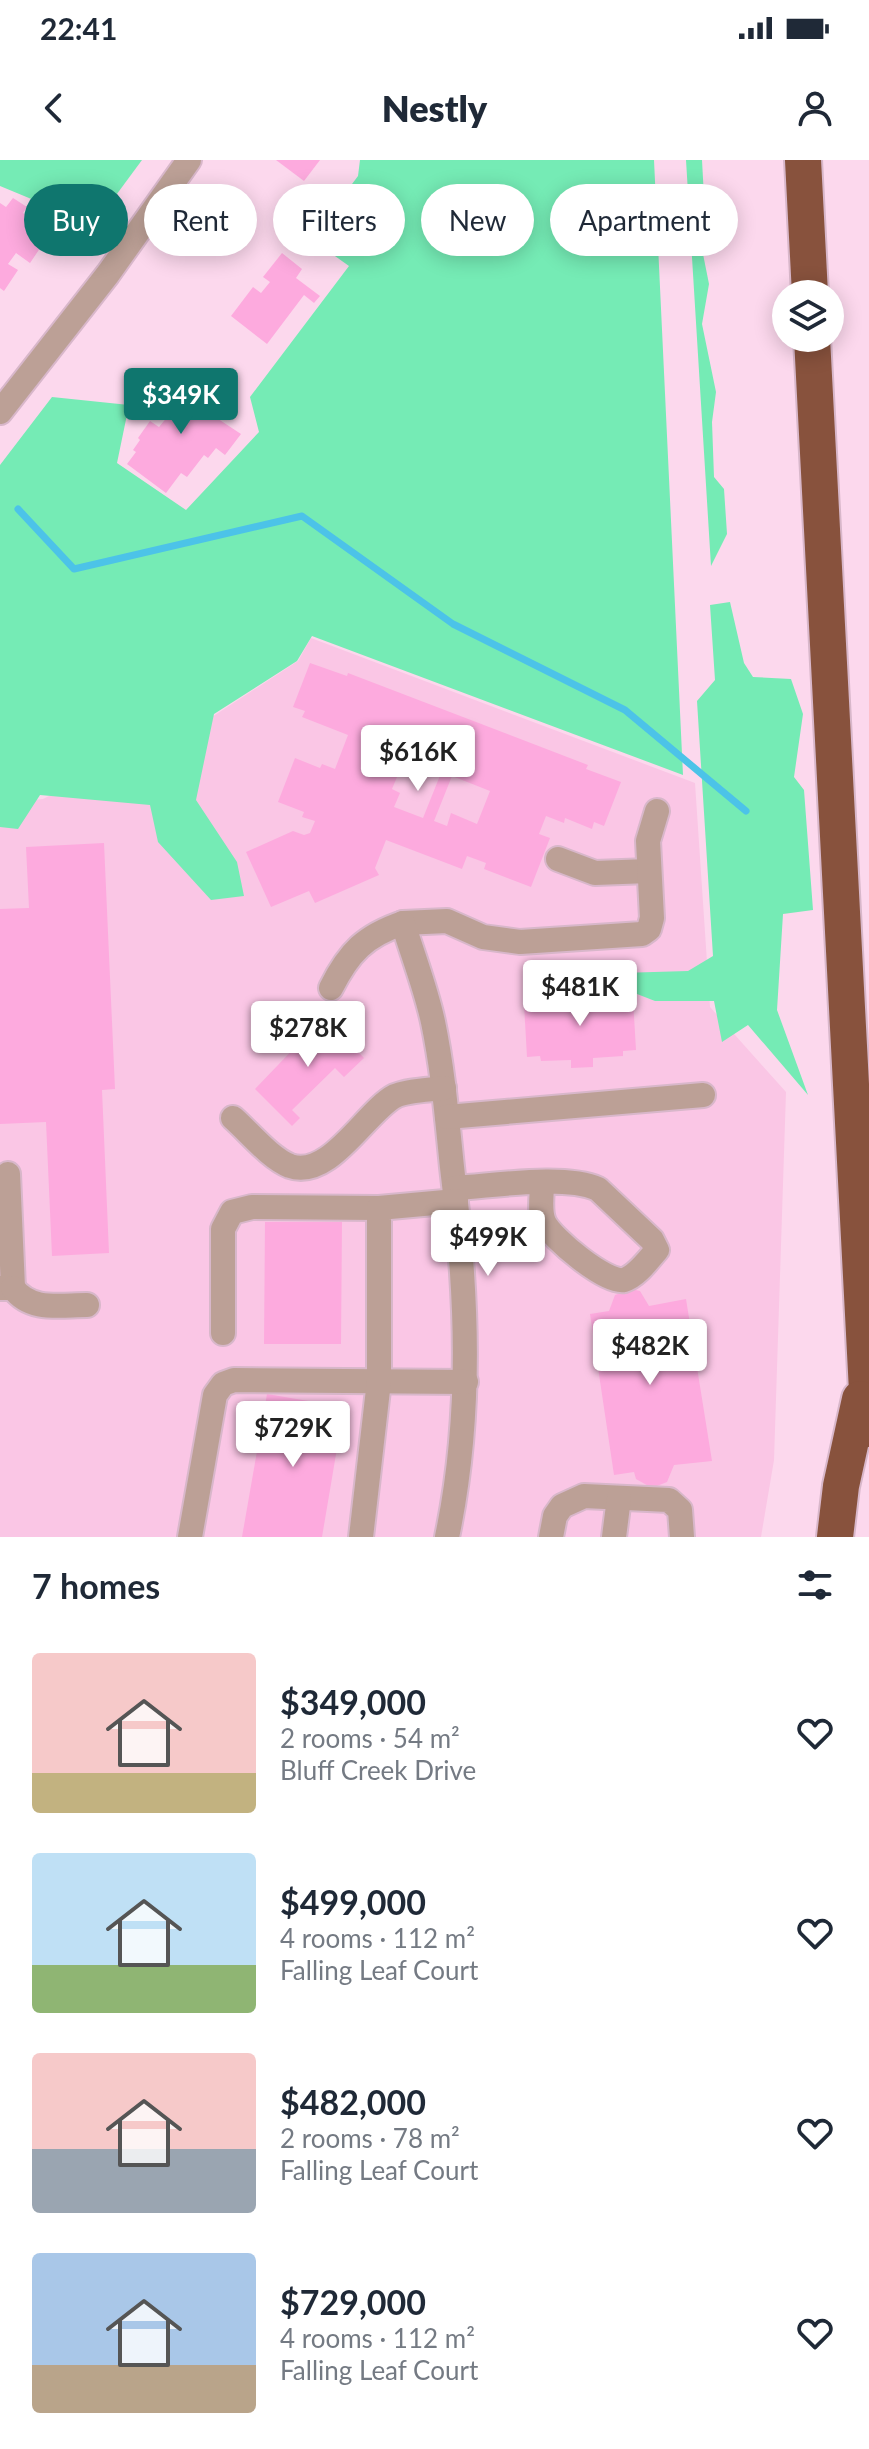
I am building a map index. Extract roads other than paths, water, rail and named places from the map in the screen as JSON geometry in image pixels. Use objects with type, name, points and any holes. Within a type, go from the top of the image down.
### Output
[{"type":"highway","points":[[803,160],[809,280]]},
{"type":"highway","points":[[813,352],[869,1429]]},
{"type":"highway","points":[[835,1537],[841,1486],[865,1374]]},
{"type":"street","points":[[0,412],[108,274],[189,160]]},
{"type":"street","points":[[331,988],[347,957],[360,943],[376,932],[403,923],[447,921],[483,937],[520,942],[632,937],[649,929],[648,831],[657,811]]},
{"type":"street","points":[[558,859],[595,873],[649,871]]},
{"type":"street","points":[[403,923],[432,1018],[444,1088],[463,1265],[466,1382],[459,1481],[447,1537]]},
{"type":"street","points":[[233,1118],[279,1159],[299,1167],[313,1165],[339,1148],[394,1096],[444,1088]]},
{"type":"street","points":[[447,1117],[703,1095]]},
{"type":"street","points":[[8,1174],[6,1288],[38,1305],[87,1305]]},
{"type":"street","points":[[223,1333],[223,1229],[232,1212],[252,1207],[379,1208],[542,1184],[579,1183],[598,1189],[652,1240],[657,1250],[625,1279],[614,1280],[598,1272],[546,1227],[542,1214],[542,1184]]},
{"type":"street","points":[[361,1537],[379,1381],[379,1208]]},
{"type":"street","points":[[190,1537],[215,1395],[223,1384],[234,1380],[466,1382]]},
{"type":"street","points":[[551,1537],[555,1516],[570,1500],[584,1496],[675,1503],[682,1519],[682,1537]]},
{"type":"street","points":[[614,1537],[619,1498]]},
{"type":"waterway","points":[[18,509],[74,569],[302,516],[453,624],[625,710],[746,811]]}]
